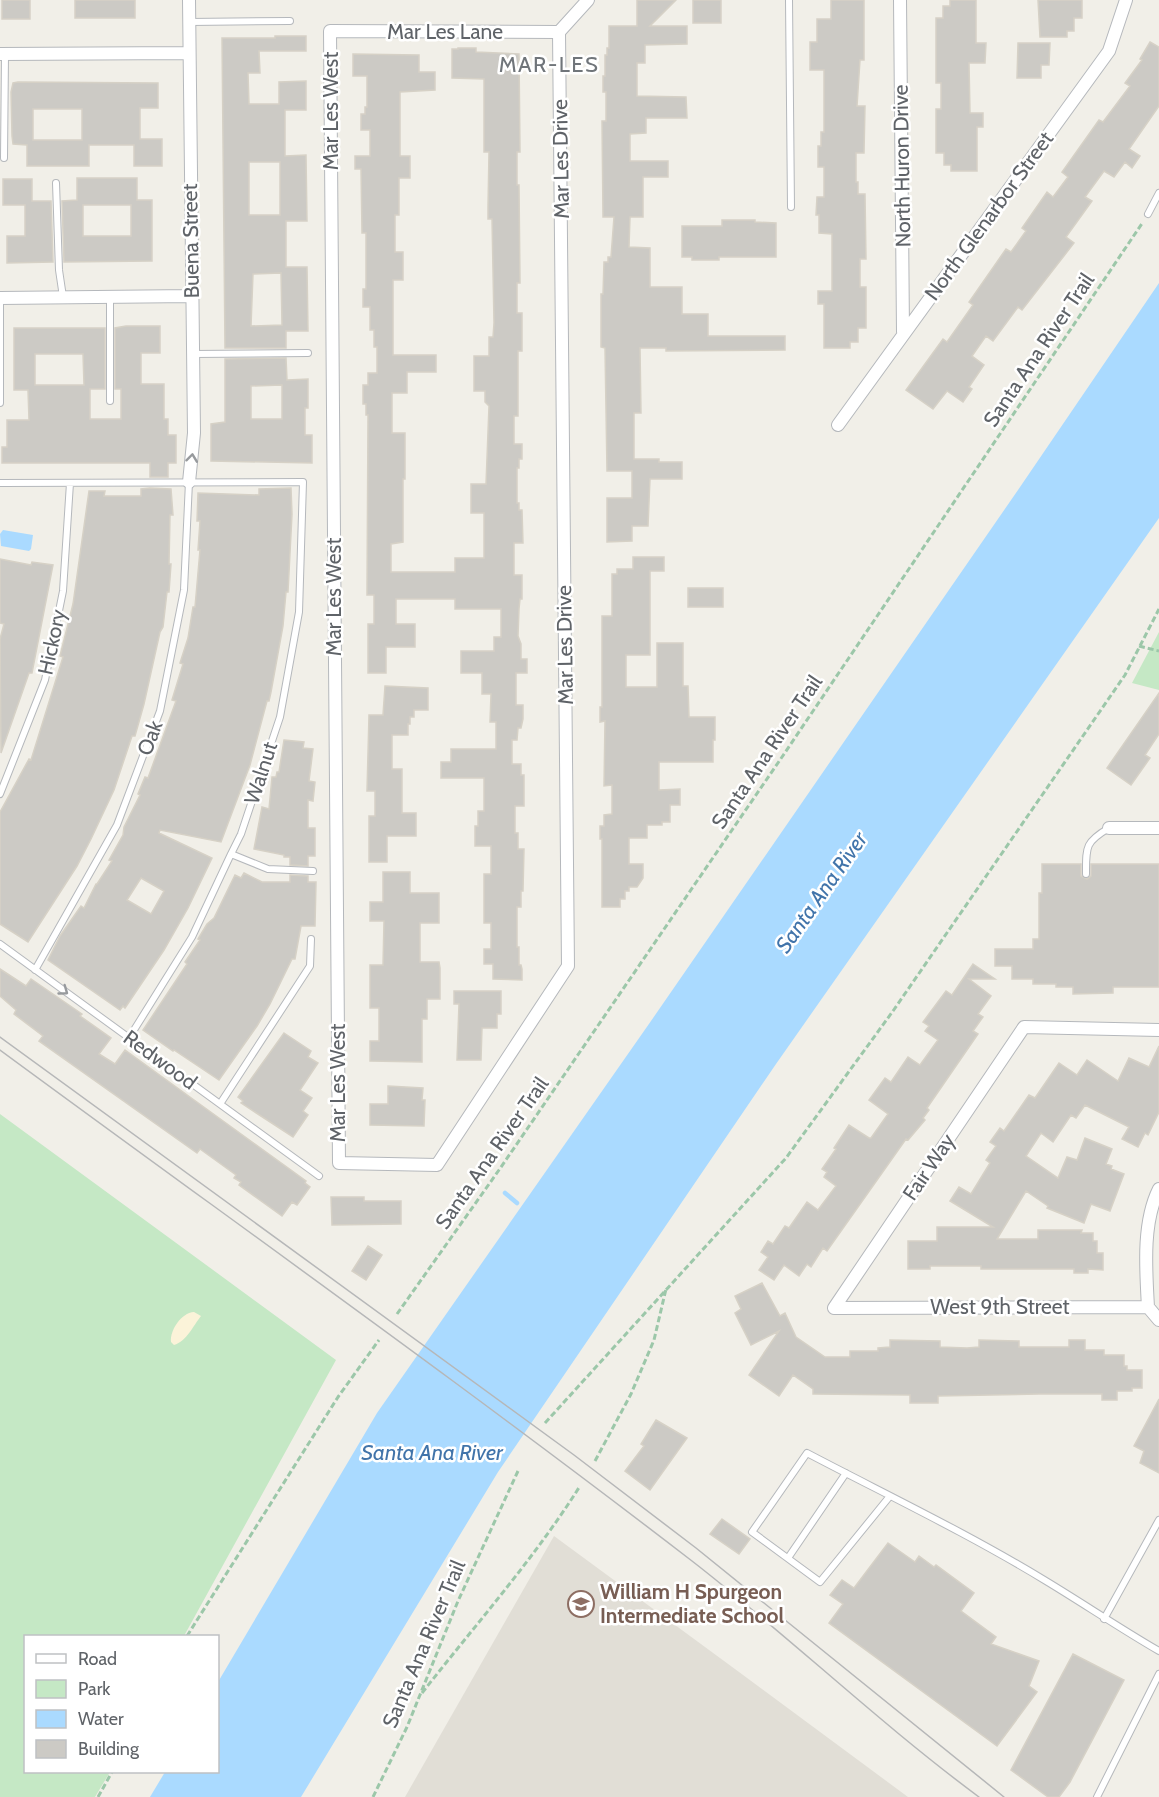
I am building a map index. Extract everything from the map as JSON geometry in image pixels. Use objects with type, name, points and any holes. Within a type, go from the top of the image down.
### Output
[{"type":"street","name":"Buena Street","points":[[189,0],[194,434],[189,482]]},
{"type":"street","points":[[559,32],[588,0]]},
{"type":"street","name":"North Huron Drive","points":[[900,0],[903,332]]},
{"type":"street","name":"North Glenarbor Street","points":[[838,425],[903,332],[1109,51],[1126,0]]},
{"type":"street","name":"Mar Les Lane","points":[[330,31],[559,32]]},
{"type":"street","name":"Mar Les West","points":[[330,31],[339,1163]]},
{"type":"street","name":"Mar Les Drive","points":[[339,1163],[437,1164],[568,966],[559,32]]},
{"type":"street","points":[[2,54],[189,53]]},
{"type":"street","points":[[0,298],[192,296]]},
{"type":"street","points":[[1108,828],[1159,828]]},
{"type":"street","name":"Fair Way","points":[[834,1308],[1024,1027],[1159,1030]]},
{"type":"street","points":[[1159,1189],[1155,1197],[1145,1247],[1148,1307],[1159,1320]]},
{"type":"street","name":"West 9th Street","points":[[834,1308],[1148,1307]]},
{"type":"lane","points":[[789,0],[791,207]]},
{"type":"lane","points":[[189,22],[290,21]]},
{"type":"lane","points":[[2,54],[4,159]]},
{"type":"lane","points":[[56,183],[59,270],[63,298]]},
{"type":"lane","points":[[1148,214],[1159,193]]},
{"type":"lane","points":[[110,297],[110,401]]},
{"type":"lane","points":[[0,298],[0,403]]},
{"type":"lane","points":[[193,354],[308,353]]},
{"type":"lane","points":[[0,483],[189,482]]},
{"type":"lane","name":"Walnut","points":[[129,1038],[192,937],[241,834],[276,728],[300,612],[303,482],[189,482]]},
{"type":"lane","name":"Oak","points":[[35,970],[117,825],[160,711],[184,590],[189,482]]},
{"type":"lane","name":"Hickory","points":[[0,794],[45,680],[63,591],[70,483]]},
{"type":"lane","points":[[1086,874],[1086,853],[1092,838],[1108,828]]},
{"type":"lane","points":[[231,854],[268,869],[313,872]]},
{"type":"lane","points":[[220,1104],[310,966],[311,939]]},
{"type":"lane","name":"Redwood","points":[[0,944],[319,1176]]},
{"type":"lane","points":[[890,1496],[820,1582],[752,1532],[807,1453],[890,1496],[1046,1581],[1159,1651]]},
{"type":"lane","points":[[788,1558],[846,1473]]},
{"type":"lane","points":[[1104,1619],[1159,1520]]},
{"type":"lane","points":[[1096,1797],[1159,1674]]},
{"type":"path","name":"Santa Ana River Trail","points":[[397,1314],[506,1160],[782,757],[1148,214]]},
{"type":"path","points":[[545,1422],[786,1158],[839,1088],[1119,685],[1159,609]]},
{"type":"path","points":[[1152,622],[1159,614]]},
{"type":"path","points":[[1139,646],[1159,651]]},
{"type":"path","points":[[595,1461],[631,1394],[654,1340],[666,1289]]},
{"type":"path","points":[[188,1635],[338,1397],[379,1340]]},
{"type":"path","name":"Santa Ana River Trail","points":[[373,1797],[407,1727],[458,1601],[518,1471]]},
{"type":"path","points":[[419,1696],[470,1631],[499,1599],[580,1486]]},
{"type":"path","points":[[98,1797],[111,1773]]},
{"type":"shaded area","name":"William H Spurgeon Intermediate School","points":[[554,1536],[739,1672],[908,1797],[405,1797]]},
{"type":"green space","points":[[1159,632],[1159,690],[1132,683]]},
{"type":"green space","points":[[0,1114],[336,1360],[185,1635],[24,1635],[24,1773],[109,1773],[95,1797],[0,1797]]},
{"type":"sand","points":[[194,1312],[201,1316],[186,1337],[174,1345],[171,1337],[174,1327],[185,1315]]},
{"type":"water","name":"Santa Ana River","points":[[1159,283],[1159,518],[776,1064],[498,1472],[301,1797],[150,1797],[164,1773],[219,1773],[219,1680],[377,1413],[1018,490]]},
{"type":"water","points":[[3,530],[33,535],[31,549],[29,551],[1,546],[0,534]]},
{"type":"building","points":[[2,0],[30,0],[30,19],[2,19]]},
{"type":"building","points":[[75,0],[135,0],[135,18],[75,18]]},
{"type":"building","points":[[637,0],[676,0],[650,26],[687,26],[687,44],[645,45],[645,63],[637,63],[637,96],[686,97],[687,118],[646,118],[646,133],[630,134],[630,161],[668,161],[668,177],[643,177],[643,217],[630,217],[629,247],[650,248],[650,287],[682,287],[682,314],[708,314],[708,336],[785,336],[785,350],[666,351],[666,348],[640,348],[641,413],[634,413],[634,459],[682,462],[682,479],[650,479],[648,526],[632,526],[632,541],[607,542],[607,498],[632,498],[632,471],[607,471],[605,348],[601,347],[601,294],[603,294],[604,262],[608,262],[608,257],[611,257],[614,217],[603,217],[602,121],[606,121],[606,92],[603,92],[603,76],[605,76],[605,55],[609,48],[609,26],[637,26]]},
{"type":"building","points":[[693,0],[721,0],[721,23],[693,23]]},
{"type":"building","points":[[831,0],[864,0],[864,60],[860,60],[857,106],[865,106],[864,153],[856,153],[856,182],[858,182],[858,194],[865,194],[866,259],[860,259],[860,287],[866,287],[866,328],[858,328],[858,342],[850,342],[850,348],[824,348],[824,304],[818,304],[818,291],[832,291],[832,234],[819,233],[819,215],[816,215],[817,197],[824,197],[824,167],[818,167],[818,146],[821,146],[821,132],[824,132],[824,70],[810,70],[810,42],[817,42],[817,19],[831,19]]},
{"type":"building","points":[[950,0],[976,0],[976,43],[986,43],[985,63],[969,63],[970,113],[983,113],[983,127],[977,127],[977,171],[951,171],[951,165],[944,165],[944,153],[936,153],[936,109],[941,109],[941,83],[936,83],[936,18],[943,18],[943,6],[950,6]]},
{"type":"building","points":[[1038,0],[1082,0],[1082,18],[1074,18],[1074,31],[1067,31],[1067,37],[1040,37]]},
{"type":"building","points":[[275,36],[306,36],[306,51],[259,51],[260,73],[248,73],[249,104],[279,104],[279,82],[306,81],[306,110],[285,110],[285,156],[306,155],[307,221],[286,221],[286,267],[307,267],[308,331],[286,331],[286,348],[225,348],[222,38],[275,38]],"holes":[[[249,162],[280,162],[280,215],[249,215]],[[281,273],[282,325],[251,326],[253,274]]]},
{"type":"building","points":[[1150,42],[1159,47],[1159,106],[1129,149],[1140,156],[1132,168],[1125,162],[1114,177],[1104,171],[1085,197],[1092,201],[1066,237],[1074,243],[1022,310],[1018,307],[993,341],[986,336],[972,356],[984,365],[969,387],[972,389],[963,402],[947,391],[933,409],[906,390],[943,339],[947,342],[973,305],[969,302],[1006,249],[1011,252],[1026,231],[1022,228],[1047,192],[1053,197],[1068,177],[1062,172],[1099,120],[1103,122],[1130,86],[1125,83],[1142,60],[1140,59]]},
{"type":"building","points":[[1018,43],[1050,43],[1049,65],[1041,65],[1041,78],[1017,78]]},
{"type":"building","points":[[476,48],[476,52],[519,54],[520,152],[517,152],[517,185],[519,185],[520,283],[517,283],[517,313],[522,313],[522,351],[518,351],[518,416],[514,416],[514,444],[522,444],[522,459],[519,459],[519,468],[517,468],[517,503],[519,503],[519,510],[522,510],[523,543],[514,543],[514,575],[522,575],[518,636],[521,644],[521,659],[527,659],[527,673],[516,673],[516,705],[523,705],[523,719],[521,728],[518,728],[517,740],[512,740],[512,764],[521,764],[521,775],[524,775],[524,806],[515,806],[515,833],[518,833],[518,849],[524,849],[523,891],[521,891],[521,907],[517,907],[517,947],[519,947],[522,980],[493,979],[493,964],[484,964],[484,949],[491,949],[491,923],[484,923],[484,874],[491,874],[491,846],[475,846],[475,826],[478,826],[478,811],[484,811],[484,778],[441,778],[441,762],[451,762],[451,749],[496,749],[496,722],[490,722],[491,694],[482,694],[482,673],[461,673],[461,651],[494,651],[494,637],[501,637],[501,609],[455,609],[455,599],[396,599],[396,624],[415,624],[415,647],[386,647],[386,673],[368,673],[368,624],[374,624],[374,595],[367,595],[368,415],[366,415],[366,404],[363,404],[363,385],[368,385],[368,373],[377,373],[377,347],[374,347],[374,330],[370,330],[370,307],[363,307],[363,289],[366,289],[366,233],[362,233],[361,169],[355,169],[355,156],[370,156],[370,130],[361,130],[361,114],[365,114],[365,107],[367,107],[367,76],[353,76],[353,54],[419,55],[419,72],[435,72],[435,90],[400,92],[400,156],[410,156],[410,178],[399,178],[399,215],[395,215],[395,252],[403,252],[403,280],[393,280],[393,355],[436,355],[436,372],[407,372],[407,393],[392,393],[392,433],[405,433],[405,479],[403,479],[403,542],[391,544],[391,572],[455,572],[455,558],[484,558],[484,513],[471,513],[471,484],[486,484],[489,406],[485,402],[485,391],[474,391],[474,356],[489,356],[489,337],[493,337],[494,323],[492,219],[488,219],[489,152],[484,152],[484,79],[452,78],[452,49]]},
{"type":"building","points":[[13,83],[158,83],[158,108],[140,108],[140,139],[162,139],[162,166],[134,166],[134,145],[89,145],[89,166],[27,166],[27,145],[13,144],[11,92]],"holes":[[[33,109],[82,109],[82,140],[33,140]]]},
{"type":"building","points":[[77,178],[137,178],[137,200],[152,200],[152,261],[64,262],[62,201],[77,200]],"holes":[[[83,205],[131,205],[131,236],[83,236]]]},
{"type":"building","points":[[3,179],[32,179],[32,201],[51,201],[53,262],[7,263],[7,236],[25,236],[25,205],[3,205]]},
{"type":"building","points":[[722,220],[755,220],[755,222],[776,223],[776,257],[719,257],[719,260],[692,260],[692,257],[682,257],[682,226],[722,226]]},
{"type":"building","points":[[160,326],[160,353],[141,353],[141,384],[164,384],[164,419],[168,419],[168,435],[176,435],[176,463],[168,463],[168,477],[150,477],[150,463],[2,463],[2,447],[7,447],[7,420],[29,420],[28,390],[14,390],[14,328],[105,328],[105,389],[90,389],[90,419],[121,419],[121,389],[115,389],[115,328]],"holes":[[[35,354],[83,354],[84,385],[35,385]]]},
{"type":"building","points":[[286,358],[287,380],[308,379],[305,435],[312,435],[312,463],[211,461],[211,424],[225,422],[225,359]],"holes":[[[282,385],[282,419],[251,419],[251,386]]]},
{"type":"building","points":[[291,488],[288,592],[286,592],[283,626],[269,701],[267,701],[250,765],[221,842],[160,830],[159,833],[212,858],[188,908],[164,950],[125,1008],[123,1006],[120,1010],[48,960],[60,936],[81,906],[84,908],[96,884],[112,861],[109,860],[123,835],[124,827],[140,795],[138,794],[145,777],[148,778],[176,701],[172,700],[183,664],[180,663],[188,638],[193,607],[195,607],[200,550],[198,550],[200,521],[197,521],[198,493],[259,495],[259,489]],"holes":[[[141,878],[164,891],[151,914],[127,900]]]},
{"type":"building","points":[[141,489],[171,489],[173,515],[170,515],[169,592],[167,592],[163,627],[144,704],[135,736],[132,736],[114,790],[91,839],[77,866],[28,942],[0,924],[0,812],[29,759],[31,760],[63,657],[60,656],[73,604],[89,491],[105,491],[104,496],[141,496]]},
{"type":"building","points":[[633,557],[664,557],[664,571],[650,571],[650,655],[626,655],[626,687],[657,687],[657,643],[683,643],[683,686],[688,686],[689,717],[715,717],[715,740],[713,740],[713,762],[659,762],[659,790],[680,789],[680,805],[670,805],[670,822],[662,822],[662,825],[647,825],[647,838],[629,838],[629,864],[643,864],[643,878],[637,887],[629,887],[629,891],[625,891],[625,899],[620,899],[620,907],[602,907],[600,826],[604,826],[604,815],[612,814],[612,785],[604,786],[605,721],[600,722],[602,616],[612,616],[612,574],[617,574],[617,569],[633,569]]},
{"type":"building","points":[[0,559],[31,565],[32,562],[53,565],[32,673],[29,673],[1,753],[0,639],[4,624],[0,623]]},
{"type":"building","points":[[688,588],[723,588],[723,607],[688,607]]},
{"type":"building","points":[[385,686],[428,688],[428,710],[414,710],[414,717],[410,717],[410,724],[408,724],[408,735],[392,735],[392,769],[402,769],[402,813],[416,813],[416,836],[387,836],[387,862],[369,862],[369,816],[375,816],[375,791],[367,791],[369,715],[383,715]]},
{"type":"building","points":[[1159,693],[1159,734],[1145,755],[1150,758],[1131,785],[1107,768]]},
{"type":"building","points":[[284,740],[304,742],[303,748],[313,749],[309,781],[315,782],[313,801],[308,800],[308,828],[315,828],[315,856],[308,856],[308,866],[290,865],[290,857],[254,849],[262,807],[269,809],[272,777],[276,777],[279,772]]},
{"type":"building","points":[[1042,864],[1081,864],[1081,876],[1087,879],[1091,876],[1091,864],[1159,864],[1159,987],[1113,987],[1113,993],[1073,994],[1073,987],[1033,984],[1033,979],[1012,979],[1012,966],[995,966],[995,949],[1033,949],[1033,939],[1039,939],[1039,893],[1042,893]]},
{"type":"building","points":[[383,872],[410,872],[410,893],[439,893],[439,923],[420,923],[420,962],[439,962],[440,968],[440,999],[427,999],[427,1019],[422,1019],[422,1062],[370,1061],[370,1041],[379,1041],[379,1008],[370,1008],[370,965],[383,965],[384,921],[370,921],[370,902],[383,902]]},
{"type":"building","points":[[244,873],[262,882],[290,882],[290,875],[308,876],[308,882],[316,882],[315,926],[301,926],[295,959],[292,959],[257,1026],[219,1080],[143,1030],[187,964],[185,962],[200,940],[198,939],[207,924],[214,918],[235,875],[241,878]]},
{"type":"building","points":[[973,964],[995,979],[969,979],[991,996],[978,1014],[983,1017],[973,1031],[978,1034],[927,1108],[929,1110],[923,1118],[925,1120],[908,1140],[906,1139],[827,1251],[823,1248],[811,1267],[807,1264],[799,1276],[784,1265],[774,1280],[759,1270],[768,1257],[761,1252],[768,1241],[773,1244],[785,1226],[789,1228],[807,1202],[818,1210],[836,1186],[824,1177],[827,1172],[822,1169],[836,1149],[834,1148],[849,1125],[871,1138],[888,1114],[869,1100],[885,1078],[891,1082],[908,1057],[920,1065],[938,1040],[925,1031],[929,1026],[923,1022],[946,991],[952,995]]},
{"type":"building","points":[[0,969],[26,986],[31,979],[82,1014],[80,1016],[111,1038],[99,1054],[115,1064],[125,1050],[306,1181],[305,1183],[310,1187],[297,1205],[292,1202],[282,1216],[239,1185],[241,1182],[234,1178],[236,1175],[200,1149],[197,1153],[39,1041],[43,1036],[14,1014],[16,1010],[0,996]]},
{"type":"building","points":[[454,991],[501,991],[501,1014],[497,1014],[497,1028],[482,1028],[481,1060],[457,1060],[459,1004],[454,1004]]},
{"type":"building","points":[[284,1033],[311,1051],[308,1057],[318,1063],[300,1090],[312,1098],[303,1111],[308,1115],[293,1137],[241,1103],[243,1101],[238,1097]]},
{"type":"building","points":[[1159,1046],[1159,1112],[1148,1135],[1145,1133],[1138,1147],[1122,1139],[1129,1127],[1085,1105],[1076,1118],[1071,1115],[1053,1142],[1041,1133],[1026,1156],[1058,1178],[1067,1157],[1077,1160],[1085,1138],[1112,1149],[1106,1164],[1112,1166],[1111,1169],[1124,1174],[1110,1211],[1091,1204],[1084,1223],[1047,1208],[1048,1206],[1026,1191],[997,1239],[1038,1239],[1038,1230],[1082,1230],[1081,1233],[1093,1233],[1093,1241],[1097,1241],[1097,1253],[1103,1253],[1103,1270],[1088,1269],[1088,1273],[1074,1273],[1074,1269],[981,1269],[981,1266],[930,1266],[930,1269],[908,1269],[908,1241],[937,1241],[937,1227],[993,1227],[950,1201],[959,1187],[971,1194],[990,1163],[986,1160],[996,1146],[990,1142],[1000,1128],[1004,1131],[1029,1095],[1035,1098],[1059,1063],[1077,1075],[1087,1060],[1118,1081],[1129,1058],[1149,1067]]},
{"type":"building","points":[[388,1086],[423,1088],[424,1126],[370,1125],[370,1104],[388,1104]]},
{"type":"building","points":[[331,1197],[364,1197],[364,1201],[401,1201],[401,1224],[332,1225]]},
{"type":"building","points":[[368,1246],[382,1255],[366,1280],[352,1271]]},
{"type":"building","points":[[762,1283],[780,1316],[785,1313],[796,1337],[825,1357],[850,1357],[850,1351],[878,1351],[878,1348],[890,1347],[890,1340],[940,1341],[940,1347],[967,1348],[979,1347],[979,1340],[1019,1341],[1019,1347],[1069,1347],[1069,1340],[1085,1340],[1085,1350],[1104,1350],[1104,1355],[1124,1355],[1124,1366],[1127,1366],[1127,1370],[1142,1370],[1142,1388],[1117,1391],[1117,1400],[1102,1400],[1102,1394],[1039,1394],[938,1396],[938,1403],[910,1403],[910,1395],[813,1394],[813,1389],[793,1375],[779,1396],[749,1375],[779,1331],[751,1345],[735,1313],[741,1309],[735,1296]]},
{"type":"building","points":[[1159,1399],[1159,1473],[1140,1463],[1144,1451],[1134,1446]]},
{"type":"building","points":[[656,1420],[687,1438],[650,1490],[625,1471],[644,1446],[641,1444]]},
{"type":"building","points":[[722,1519],[750,1539],[739,1554],[710,1534]]},
{"type":"building","points":[[888,1543],[915,1562],[919,1556],[934,1567],[936,1565],[974,1593],[961,1611],[996,1637],[991,1644],[1039,1661],[1029,1686],[1037,1692],[997,1746],[829,1623],[843,1604],[830,1595],[842,1580],[854,1588]]},
{"type":"building","points":[[1073,1654],[1124,1680],[1070,1782],[1059,1797],[1048,1797],[1011,1770]]},
{"type":"waterway","points":[[505,1193],[517,1203]]},
{"type":"tram line","points":[[0,1037],[574,1455],[696,1548],[1004,1797]]},
{"type":"tram line","points":[[0,1050],[607,1496],[728,1590],[906,1740],[979,1797]]},
{"type":"place","name":"William H Spurgeon Intermediate School","points":[[581,1604]]},
{"type":"district","name":"MAR-LES","points":[[549,64]]}]
